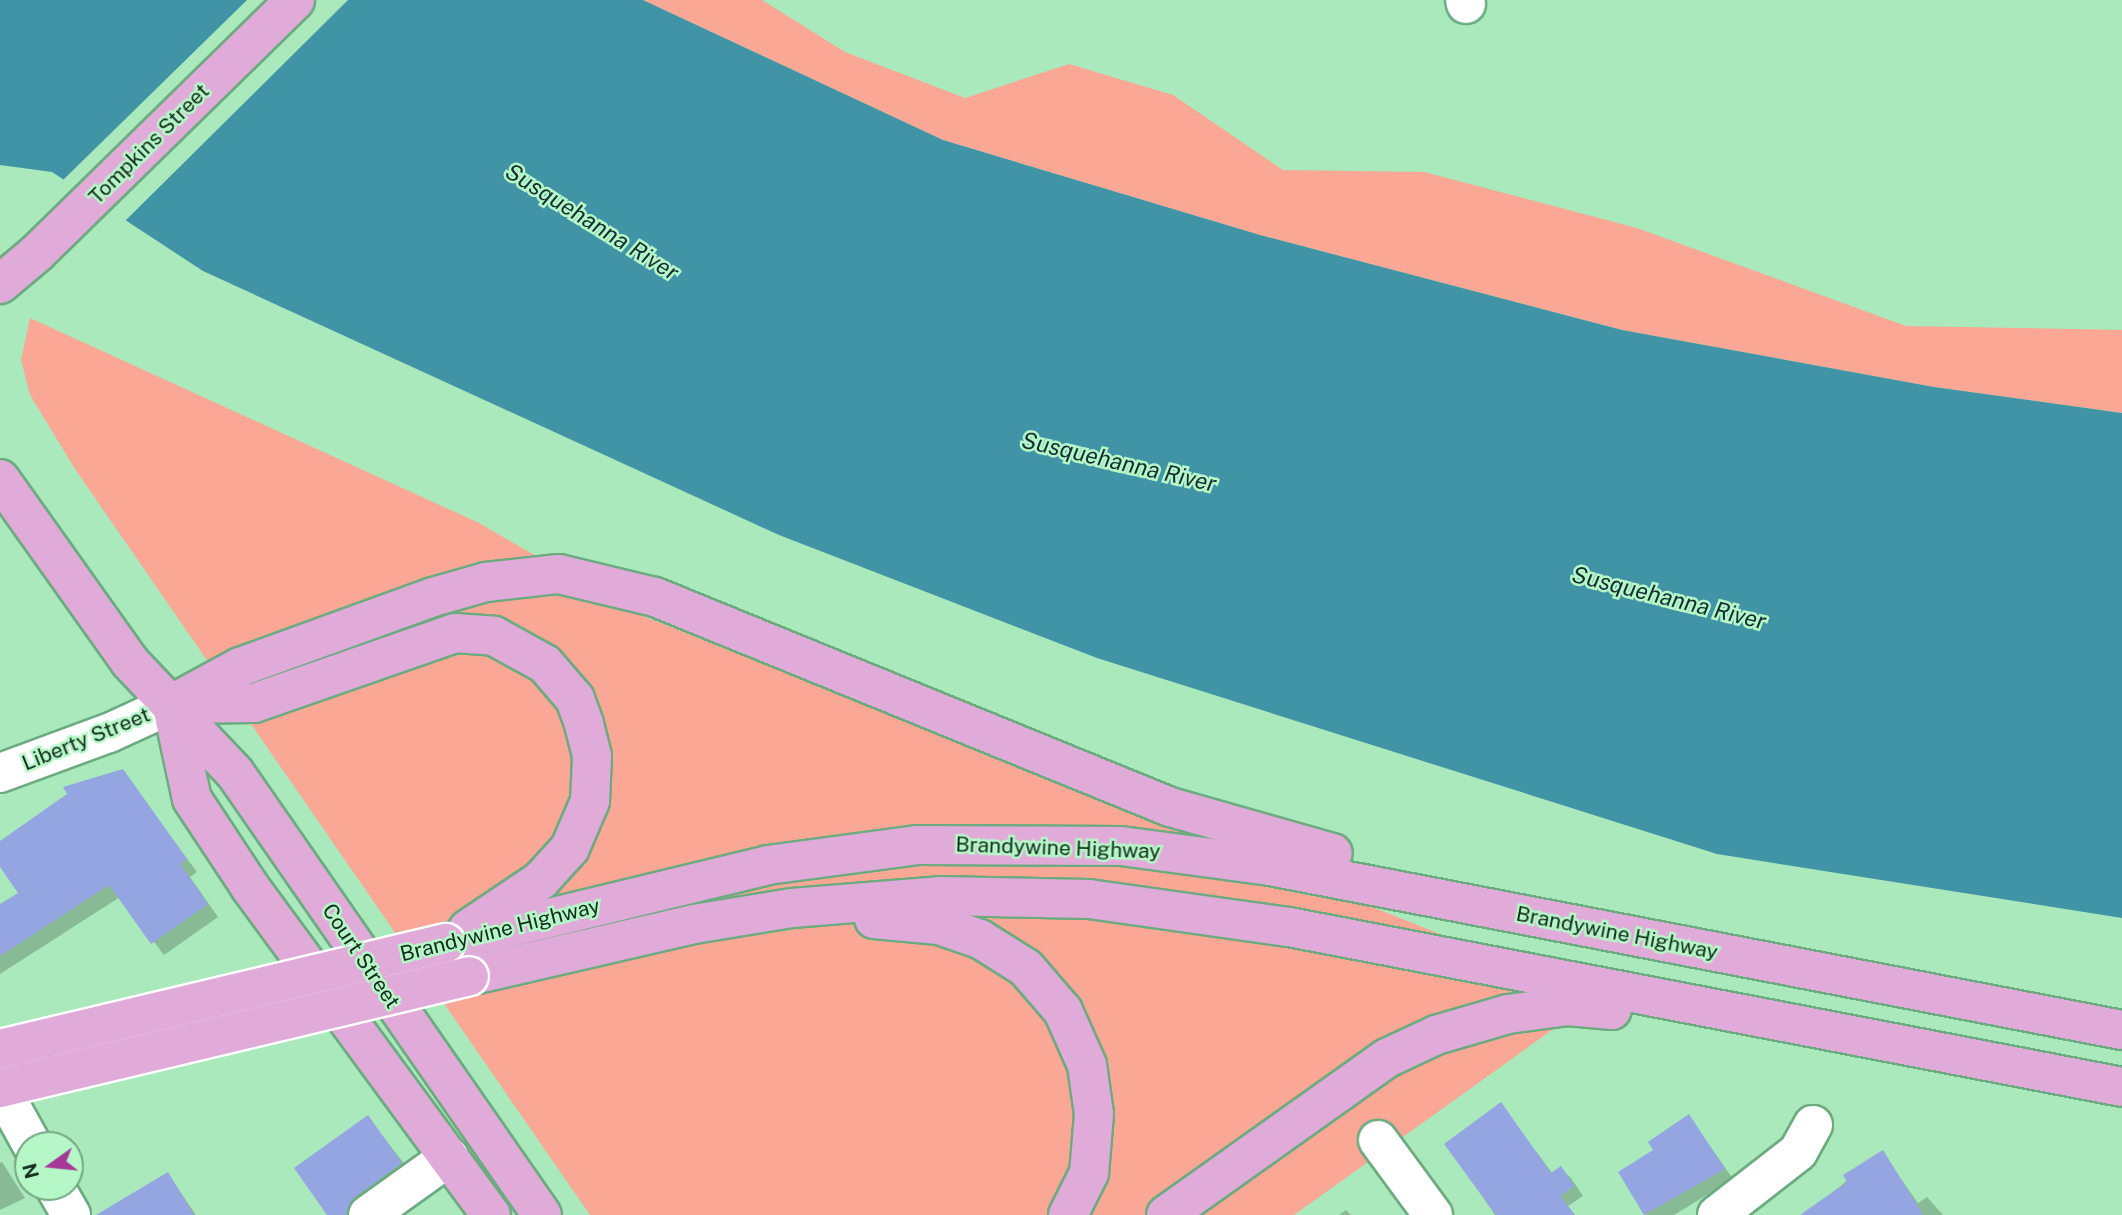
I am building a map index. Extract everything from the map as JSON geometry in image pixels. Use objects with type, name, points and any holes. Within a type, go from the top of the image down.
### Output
[{"type":"main road","name":"Tompkins Street","points":[[0,284],[37,253],[295,0]]},
{"type":"main road","name":"Court Street","points":[[0,480],[130,662],[236,773],[542,1215]]},
{"type":"main road","points":[[172,704],[240,667],[433,597],[486,582],[559,574],[655,597],[1170,807],[1400,869],[1576,925]]},
{"type":"main road","points":[[172,704],[254,703],[455,633],[494,636],[545,664],[575,699],[589,745],[592,778],[583,822],[570,848],[541,880],[446,943]]},
{"type":"main road","points":[[172,704],[192,799],[250,887],[491,1215]]},
{"type":"main road","name":"Brandywine Highway","points":[[0,1049],[768,865],[963,843],[1121,846],[1257,864],[2122,1030]]},
{"type":"main road","name":"Brandywine Highway","points":[[0,1088],[469,976],[742,915],[851,902],[964,895],[1089,899],[1289,927],[2122,1089]]},
{"type":"main road","points":[[641,936],[779,922],[868,919],[953,929],[1004,952],[1055,999],[1087,1065],[1094,1114],[1088,1173],[1068,1215]]},
{"type":"main road","points":[[1166,1215],[1387,1058],[1436,1035],[1508,1014],[1568,1006],[1812,1027]]},
{"type":"street","name":"Liberty Street","points":[[0,773],[172,704]]},
{"type":"street","points":[[0,1088],[24,1131]]},
{"type":"street","points":[[1717,1215],[1798,1152],[1812,1125]]},
{"type":"street","points":[[1378,1140],[1433,1215]]},
{"type":"street","points":[[368,1215],[449,1157]]},
{"type":"shaded area","points":[[643,0],[762,0],[845,52],[965,98],[1069,64],[1173,95],[1283,170],[1424,172],[1637,228],[1906,326],[2122,330],[2122,413],[1934,387],[1622,330],[1260,235],[943,140]]},
{"type":"shaded area","points":[[30,318],[479,523],[633,612],[1598,997],[1294,1215],[590,1215],[75,469],[30,395],[21,360]]},
{"type":"water","name":"Susquehanna River","points":[[0,0],[643,0],[943,140],[1260,235],[1622,330],[1934,387],[2122,413],[2122,918],[1717,854],[1097,658],[779,535],[203,271],[52,172],[0,165]]},
{"type":"pier","points":[[247,0],[348,0],[123,223],[61,182]]},
{"type":"building","points":[[123,769],[187,859],[180,864],[208,904],[151,944],[109,885],[0,956],[0,904],[18,893],[0,867],[0,841],[67,794],[63,787]]},
{"type":"building","points":[[1501,1102],[1551,1173],[1561,1166],[1574,1186],[1560,1196],[1575,1215],[1496,1215],[1444,1144]]},
{"type":"building","points":[[1689,1114],[1725,1169],[1644,1215],[1618,1172],[1653,1150],[1648,1142]]},
{"type":"building","points":[[368,1115],[402,1163],[355,1197],[346,1215],[327,1215],[294,1168]]},
{"type":"building","points":[[1883,1150],[1923,1215],[1800,1215],[1847,1182],[1843,1175]]},
{"type":"building","points":[[168,1172],[194,1215],[96,1215]]}]
